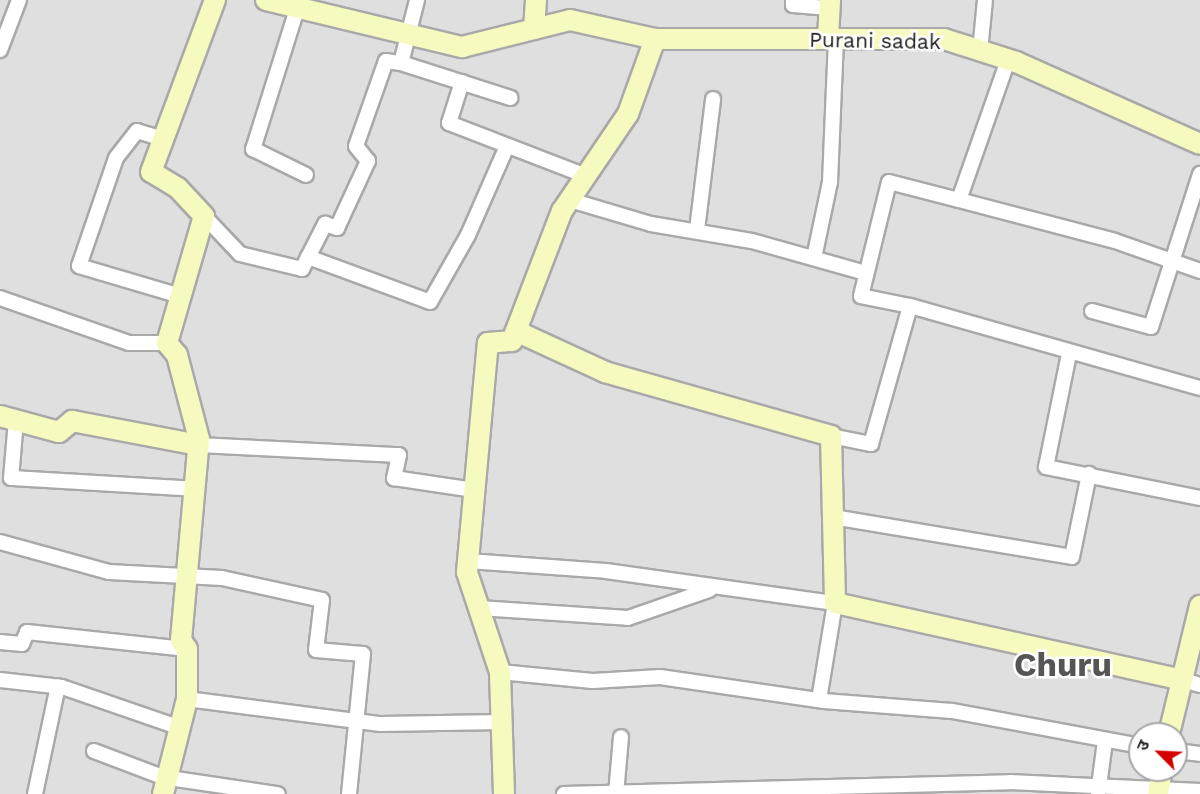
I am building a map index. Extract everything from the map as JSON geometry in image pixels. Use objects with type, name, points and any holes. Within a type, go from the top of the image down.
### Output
[{"type":"street","points":[[0,50],[20,0]]},
{"type":"street","points":[[215,0],[151,172],[178,188],[240,254],[302,270],[325,224],[337,228],[368,161],[356,146],[386,61],[401,63],[511,98]]},
{"type":"street","name":"Purani sadak","points":[[266,0],[462,47],[570,20],[655,39],[944,39],[1008,60],[1200,144]]},
{"type":"street","points":[[401,63],[417,0]]},
{"type":"street","points":[[534,29],[536,0]]},
{"type":"street","points":[[793,0],[793,5],[829,4],[832,39],[830,182],[814,258]]},
{"type":"street","points":[[981,51],[985,0]]},
{"type":"street","points":[[297,9],[253,149],[306,175]]},
{"type":"street","points":[[504,794],[500,672],[479,608],[468,561],[488,343],[512,341],[570,200],[628,114],[655,39]]},
{"type":"street","points":[[959,200],[1008,60]]},
{"type":"street","points":[[462,82],[449,123],[586,176]]},
{"type":"street","points":[[697,230],[713,99]]},
{"type":"street","points":[[163,139],[137,131],[116,158],[79,266],[180,296]]},
{"type":"street","points":[[308,257],[430,302],[468,235],[507,146]]},
{"type":"street","points":[[1092,310],[1151,327],[1168,262],[1200,174]]},
{"type":"street","points":[[1200,271],[1168,262],[1115,241],[889,182],[861,296],[910,306],[1069,354],[1200,388]]},
{"type":"street","points":[[570,200],[651,224],[697,230],[866,273]]},
{"type":"street","points":[[167,343],[204,216]]},
{"type":"street","points":[[0,298],[129,343],[167,343]]},
{"type":"street","points":[[516,331],[605,372],[831,436],[871,444],[910,306]]},
{"type":"street","points":[[166,784],[187,699],[187,649],[181,640],[199,445],[177,355],[167,343]]},
{"type":"street","points":[[1069,354],[1046,467],[1200,498]]},
{"type":"street","points":[[195,489],[11,478],[8,418],[59,432],[72,421],[199,445],[399,455],[394,478],[474,490]]},
{"type":"street","points":[[819,700],[835,603],[831,436]]},
{"type":"street","points":[[833,517],[1072,558],[1089,474]]},
{"type":"street","points":[[0,542],[109,572],[187,580],[222,578],[322,600],[316,650],[363,654],[349,794]]},
{"type":"street","points":[[468,561],[606,571],[712,589],[835,603],[1200,685]]},
{"type":"street","points":[[479,608],[628,618],[712,589]]},
{"type":"street","points":[[1171,722],[1179,679],[1200,606]]},
{"type":"street","points":[[0,642],[22,644],[27,632],[187,649]]},
{"type":"street","points":[[500,672],[593,681],[660,677],[819,700],[952,711],[1128,744]]},
{"type":"street","points":[[0,680],[58,686],[181,728]]},
{"type":"street","points":[[35,794],[58,686]]},
{"type":"street","points":[[187,699],[355,720],[502,722]]},
{"type":"street","points":[[617,793],[621,737]]},
{"type":"street","points":[[1098,790],[1105,741]]},
{"type":"street","points":[[94,751],[166,784],[278,794]]},
{"type":"street","points":[[564,794],[745,792],[757,785],[822,789],[1098,790],[1160,784],[1200,791]]},
{"type":"shaded area","points":[[0,0],[1200,0],[1200,794],[0,794]]},
{"type":"district","name":"Churu","points":[[1063,665]]}]
